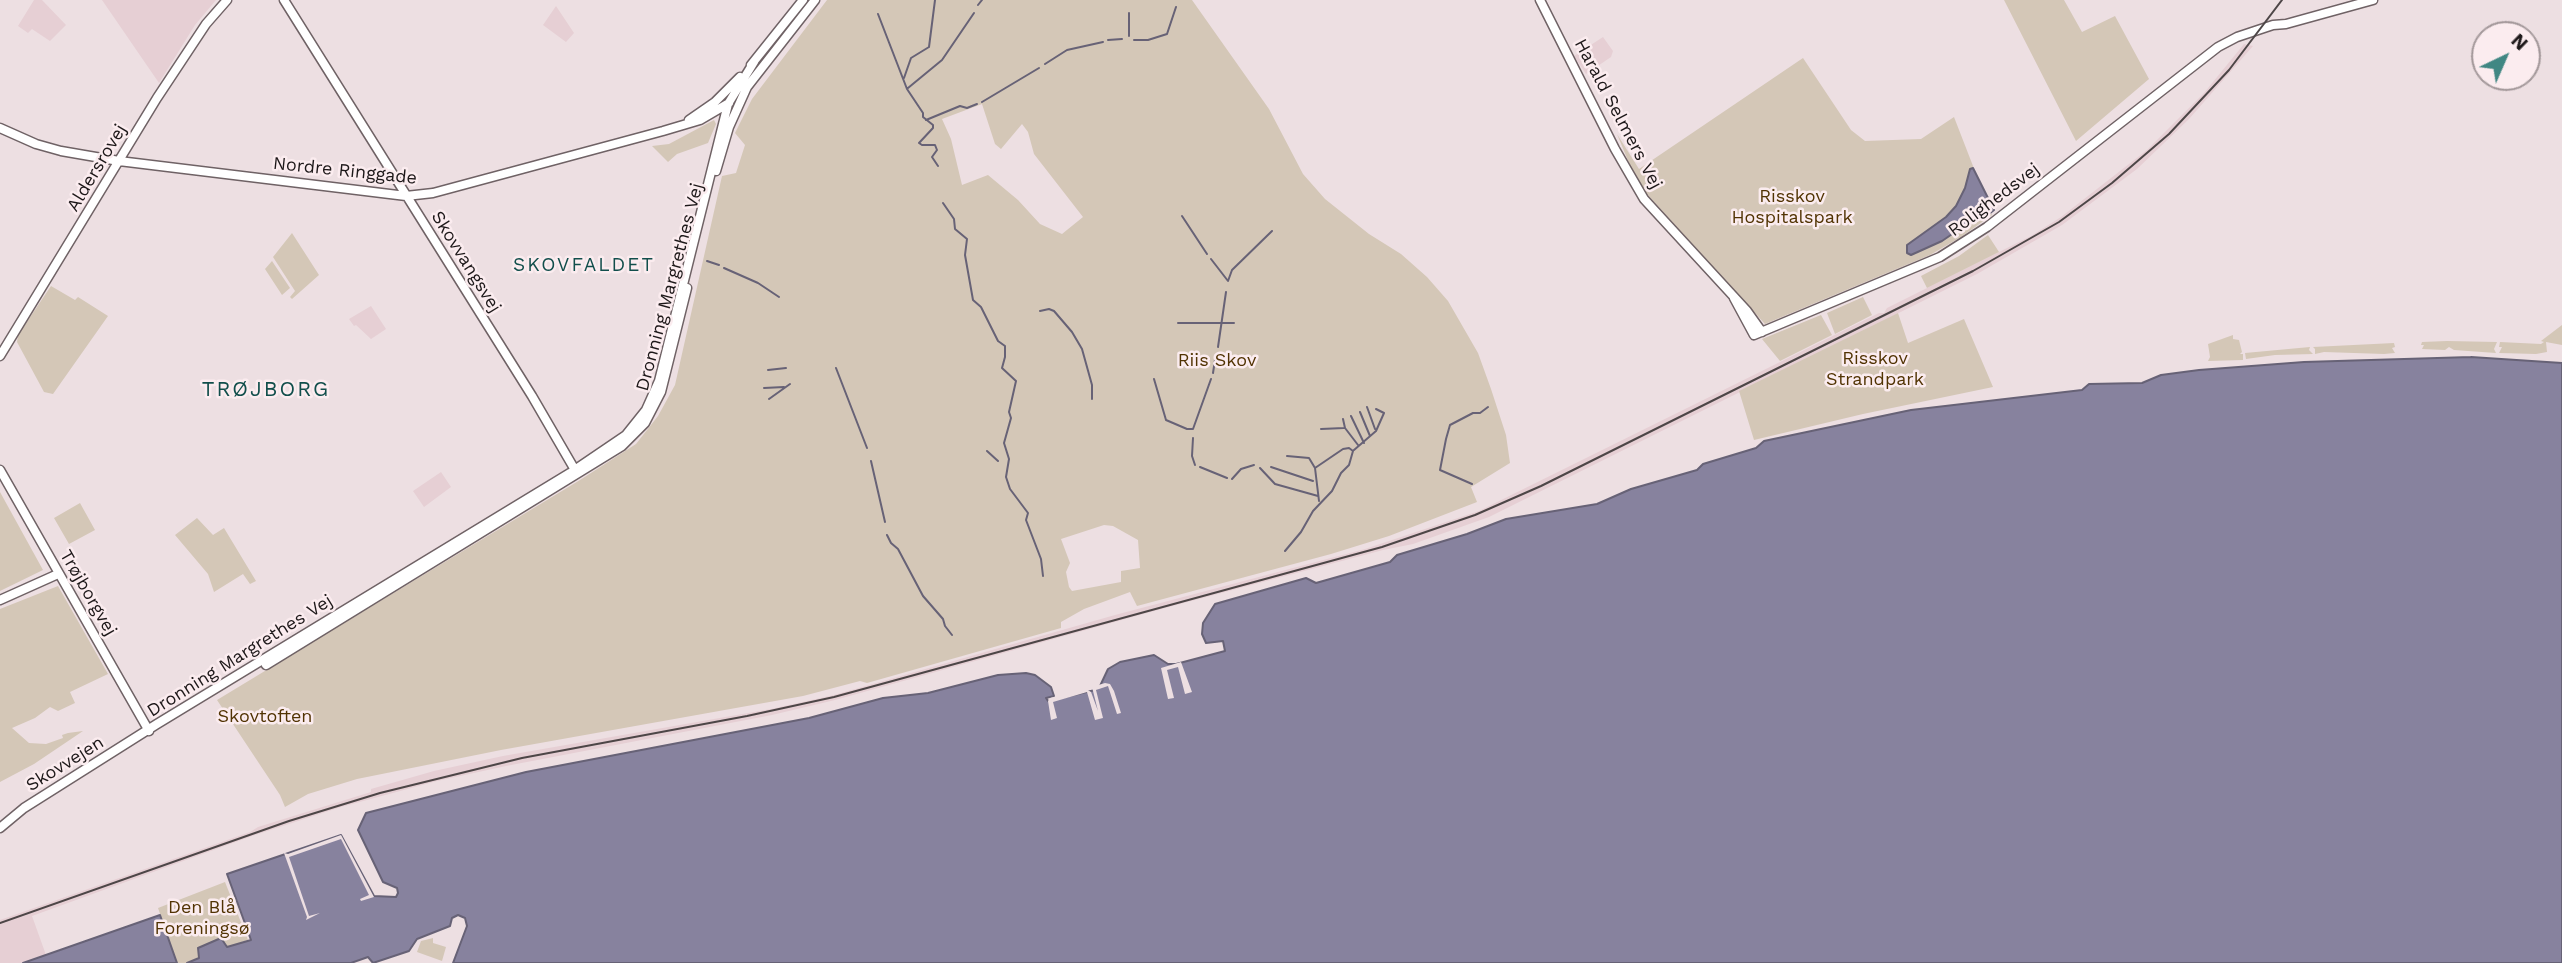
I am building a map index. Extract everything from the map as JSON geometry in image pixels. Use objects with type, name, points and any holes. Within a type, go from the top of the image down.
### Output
[{"type":"street","name":"Aldersrovej","points":[[0,356],[196,38],[227,0]]},
{"type":"street","name":"Skovvangsvej","points":[[284,0],[575,470]]},
{"type":"street","points":[[754,62],[803,0]]},
{"type":"street","points":[[747,87],[816,0]]},
{"type":"street","name":"Harald Selmers Vej","points":[[1540,0],[1644,199],[1757,322],[1758,333]]},
{"type":"street","name":"Rolighedsvej","points":[[1758,333],[1949,253],[1987,227],[2218,47],[2273,25],[2287,24],[2373,0]]},
{"type":"street","name":"Nordre Ringgade","points":[[683,124],[715,102],[754,62]]},
{"type":"street","name":"Dronning Margrethes Vej","points":[[149,731],[162,720],[575,470],[626,435],[640,419],[659,381],[728,104],[754,62]]},
{"type":"street","name":"Nordre Ringgade","points":[[0,128],[36,144],[61,151],[119,161],[406,196],[438,192],[700,120],[728,104],[747,87]]},
{"type":"street","name":"Dronning Margrethes Vej","points":[[149,731],[160,728],[324,630],[604,459],[630,439],[645,423],[661,392],[724,141],[747,87]]},
{"type":"street","points":[[717,110],[721,110],[726,116]]},
{"type":"street","name":"Trøjborgvej","points":[[0,470],[149,731]]},
{"type":"street","points":[[0,600],[58,574]]},
{"type":"street","name":"Skovvejen","points":[[0,828],[34,802],[149,731]]},
{"type":"shaded area","points":[[34,0],[42,0],[66,25],[50,41],[32,29],[28,33],[18,26]]},
{"type":"shaded area","points":[[102,0],[216,0],[195,25],[159,83]]},
{"type":"shaded area","points":[[556,6],[574,33],[566,42],[543,25]]},
{"type":"shaded area","points":[[1603,37],[1613,51],[1611,57],[1586,74],[1574,56]]},
{"type":"shaded area","points":[[2244,44],[2253,46],[2189,119],[2137,169],[2062,225],[1977,274],[1489,517],[1413,544],[1165,608],[835,700],[772,715],[506,766],[341,807],[252,836],[32,916],[46,955],[23,963],[0,963],[0,920],[258,827],[371,792],[371,789],[434,771],[503,756],[771,709],[834,695],[1115,615],[1365,549],[1479,511],[1879,313],[1884,313],[1887,308],[2031,236],[2061,217],[2147,150],[2204,93]]},
{"type":"shaded area","points":[[1973,168],[1994,210],[1980,215],[1942,241],[1911,255],[1907,253],[1907,245],[1946,217],[1956,206],[1970,169]]},
{"type":"shaded area","points":[[371,306],[386,329],[371,339],[349,319]]},
{"type":"shaded area","points":[[2471,357],[2562,363],[2562,963],[453,963],[467,926],[465,918],[458,915],[452,918],[450,926],[417,939],[409,951],[373,963],[368,957],[351,963],[187,963],[199,958],[198,948],[221,938],[227,947],[251,940],[227,874],[341,835],[374,896],[396,897],[397,888],[383,882],[358,830],[366,813],[526,772],[809,718],[883,698],[928,693],[998,675],[1035,675],[1051,687],[1054,696],[1046,698],[1048,701],[1095,690],[1100,686],[1108,669],[1120,662],[1154,655],[1168,664],[1176,664],[1225,651],[1223,641],[1206,643],[1202,634],[1203,623],[1215,604],[1306,578],[1316,583],[1390,562],[1397,555],[1506,519],[1597,504],[1631,489],[1697,470],[1703,464],[1756,448],[1764,441],[1911,410],[2082,390],[2089,384],[2142,383],[2161,375],[2199,370],[2304,362]]},
{"type":"shaded area","points":[[441,472],[451,487],[424,507],[413,491]]},
{"type":"shaded area","points":[[160,915],[177,963],[23,963]]},
{"type":"green space","name":"Riis Skov","points":[[827,0],[1192,0],[1269,109],[1303,174],[1325,199],[1369,234],[1401,254],[1427,277],[1448,301],[1478,353],[1506,435],[1510,463],[1471,487],[1477,502],[1389,536],[1331,554],[1137,606],[1130,592],[1084,609],[1061,622],[1061,628],[867,683],[860,681],[803,696],[501,750],[357,779],[308,794],[285,807],[280,795],[217,700],[636,444],[658,416],[675,385],[722,176],[736,173],[745,145],[735,133],[752,99]],"holes":[[[982,104],[995,144],[1001,149],[1022,124],[1028,132],[1034,154],[1083,217],[1062,234],[1040,224],[1018,200],[988,175],[962,185],[951,139],[942,119]],[[1104,525],[1113,526],[1138,540],[1140,568],[1121,571],[1121,582],[1072,591],[1066,572],[1070,563],[1061,539]]]},
{"type":"green space","points":[[2004,0],[2064,0],[2082,32],[2115,16],[2149,79],[2076,141]]},
{"type":"green space","name":"Risskov Hospitalspark","points":[[1803,58],[1851,130],[1865,141],[1921,139],[1954,117],[1992,215],[1930,255],[1765,324],[1646,193],[1617,134],[1639,169]]},
{"type":"green space","points":[[714,120],[716,124],[708,143],[677,154],[668,162],[652,146],[669,144]]},
{"type":"green space","points":[[292,233],[319,275],[292,299],[290,297],[295,291],[273,257]]},
{"type":"green space","points":[[1988,235],[1999,252],[1927,288],[1921,276],[1959,256]]},
{"type":"green space","points":[[272,261],[290,288],[282,295],[265,269]]},
{"type":"green space","points":[[51,286],[75,300],[78,297],[108,316],[53,394],[44,392],[17,342],[18,335]]},
{"type":"green space","points":[[1863,297],[1872,315],[1835,334],[1827,313]]},
{"type":"green space","name":"Risskov Strandpark","points":[[1898,313],[1908,343],[1964,319],[1993,387],[1754,440],[1739,391]]},
{"type":"green space","points":[[1821,315],[1832,335],[1780,361],[1762,339]]},
{"type":"green space","points":[[2562,325],[2562,345],[2546,342],[2547,352],[2499,353],[2502,347],[2499,347],[2500,342],[2541,344],[2544,342],[2541,341]]},
{"type":"green space","points":[[2233,335],[2233,339],[2239,340],[2243,360],[2208,361],[2208,344]]},
{"type":"green space","points":[[2422,342],[2497,342],[2494,349],[2496,353],[2454,350],[2449,347],[2445,350],[2422,349],[2424,345],[2421,345]]},
{"type":"green space","points":[[2394,343],[2395,347],[2392,348],[2395,353],[2384,354],[2315,354],[2313,347]]},
{"type":"green space","points":[[2310,347],[2309,350],[2313,354],[2246,359],[2245,353]]},
{"type":"green space","points":[[0,492],[43,570],[0,591]]},
{"type":"green space","points":[[80,503],[95,530],[69,544],[54,518]]},
{"type":"green space","points":[[197,518],[213,535],[224,528],[256,581],[250,584],[243,574],[214,592],[208,574],[175,535]]},
{"type":"green space","points":[[58,586],[108,674],[70,692],[75,703],[58,711],[50,707],[35,718],[12,728],[29,743],[46,744],[63,738],[62,735],[83,731],[34,764],[0,782],[0,609]]},
{"type":"green space","name":"Den Blå Foreningsø","points":[[225,882],[248,940],[227,947],[221,938],[198,948],[199,958],[177,963],[158,908]]},
{"type":"green space","points":[[433,938],[433,943],[446,947],[442,961],[417,952],[421,941]]},
{"type":"pier","points":[[1181,662],[1192,692],[1185,694],[1178,667],[1167,670],[1174,698],[1168,699],[1161,668]]},
{"type":"pier","points":[[1110,684],[1114,691],[1121,713],[1117,714],[1108,686],[1096,690],[1103,718],[1095,720],[1087,692],[1053,702],[1057,718],[1051,720],[1048,701],[1050,698],[1086,689],[1091,692],[1098,711],[1092,687]]},
{"type":"pier","points":[[341,835],[374,897],[361,901],[360,899],[369,895],[341,839],[289,857],[309,916],[320,913],[306,920],[284,853],[288,854]]},
{"type":"waterway","points":[[904,78],[911,58],[929,47],[935,0]]},
{"type":"waterway","points":[[978,5],[982,0]]},
{"type":"waterway","points":[[1134,40],[1148,40],[1167,34],[1176,7]]},
{"type":"waterway","points":[[908,88],[942,60],[974,13]]},
{"type":"waterway","points":[[1129,13],[1129,36]]},
{"type":"waterway","points":[[878,14],[907,89],[923,117],[933,125],[919,143],[935,145],[937,150],[932,157],[938,166]]},
{"type":"waterway","points":[[1108,40],[1122,39]]},
{"type":"waterway","points":[[1045,64],[1067,50],[1103,42]]},
{"type":"waterway","points":[[982,102],[1039,68]]},
{"type":"waterway","points":[[926,120],[960,106],[967,108],[977,104]]},
{"type":"waterway","points":[[943,203],[954,219],[955,229],[967,239],[965,255],[973,300],[981,307],[998,341],[1005,346],[1002,368],[1016,381],[1009,412],[1011,418],[1004,443],[1009,459],[1006,477],[1010,489],[1028,513],[1026,520],[1041,559],[1043,576]]},
{"type":"waterway","points":[[1182,216],[1207,254]]},
{"type":"waterway","points":[[1211,259],[1228,281],[1232,270],[1272,231]]},
{"type":"waterway","points":[[707,261],[719,265]]},
{"type":"waterway","points":[[724,268],[758,283],[779,297]]},
{"type":"waterway","points":[[1218,347],[1226,292]]},
{"type":"waterway","points":[[1040,311],[1054,311],[1072,332],[1082,349],[1092,385],[1092,399]]},
{"type":"waterway","points":[[1178,323],[1234,323]]},
{"type":"waterway","points":[[1213,373],[1215,360]]},
{"type":"waterway","points":[[768,370],[786,368]]},
{"type":"waterway","points":[[836,368],[867,448]]},
{"type":"waterway","points":[[1154,379],[1166,420],[1187,429],[1193,429],[1211,379]]},
{"type":"waterway","points":[[769,399],[790,384]]},
{"type":"waterway","points":[[764,388],[784,387]]},
{"type":"waterway","points":[[1367,407],[1375,429]]},
{"type":"waterway","points":[[1472,484],[1440,470],[1446,439],[1450,425],[1488,407]]},
{"type":"waterway","points":[[1354,450],[1376,431],[1384,413],[1376,409]]},
{"type":"waterway","points":[[1360,412],[1370,436]]},
{"type":"waterway","points":[[1351,416],[1364,443]]},
{"type":"waterway","points":[[1343,419],[1345,428],[1358,445]]},
{"type":"waterway","points":[[1321,429],[1344,428]]},
{"type":"waterway","points":[[1193,438],[1192,456],[1195,465]]},
{"type":"waterway","points":[[1285,551],[1301,532],[1313,511],[1332,491],[1341,473],[1349,465],[1353,451],[1349,448],[1343,449],[1315,468]]},
{"type":"waterway","points":[[987,451],[998,461]]},
{"type":"waterway","points":[[1287,456],[1309,458],[1315,468],[1319,501]]},
{"type":"waterway","points":[[871,461],[885,522]]},
{"type":"waterway","points":[[1232,479],[1241,469],[1254,465]]},
{"type":"waterway","points":[[1200,467],[1227,478]]},
{"type":"waterway","points":[[1271,467],[1313,481]]},
{"type":"waterway","points":[[1260,468],[1275,484],[1318,496]]},
{"type":"waterway","points":[[887,535],[898,549],[923,596],[943,619],[952,635]]},
{"type":"tram line","points":[[0,923],[289,821],[380,793],[522,758],[834,697],[1382,547],[1475,515],[1541,486],[1973,271],[2059,222],[2112,183],[2169,134],[2229,70],[2282,0]]},
{"type":"district","name":"SKOVFALDET","points":[[584,265]]},
{"type":"district","name":"TRØJBORG","points":[[266,390]]},
{"type":"park label","name":"Skovtoften","points":[[265,717]]}]
